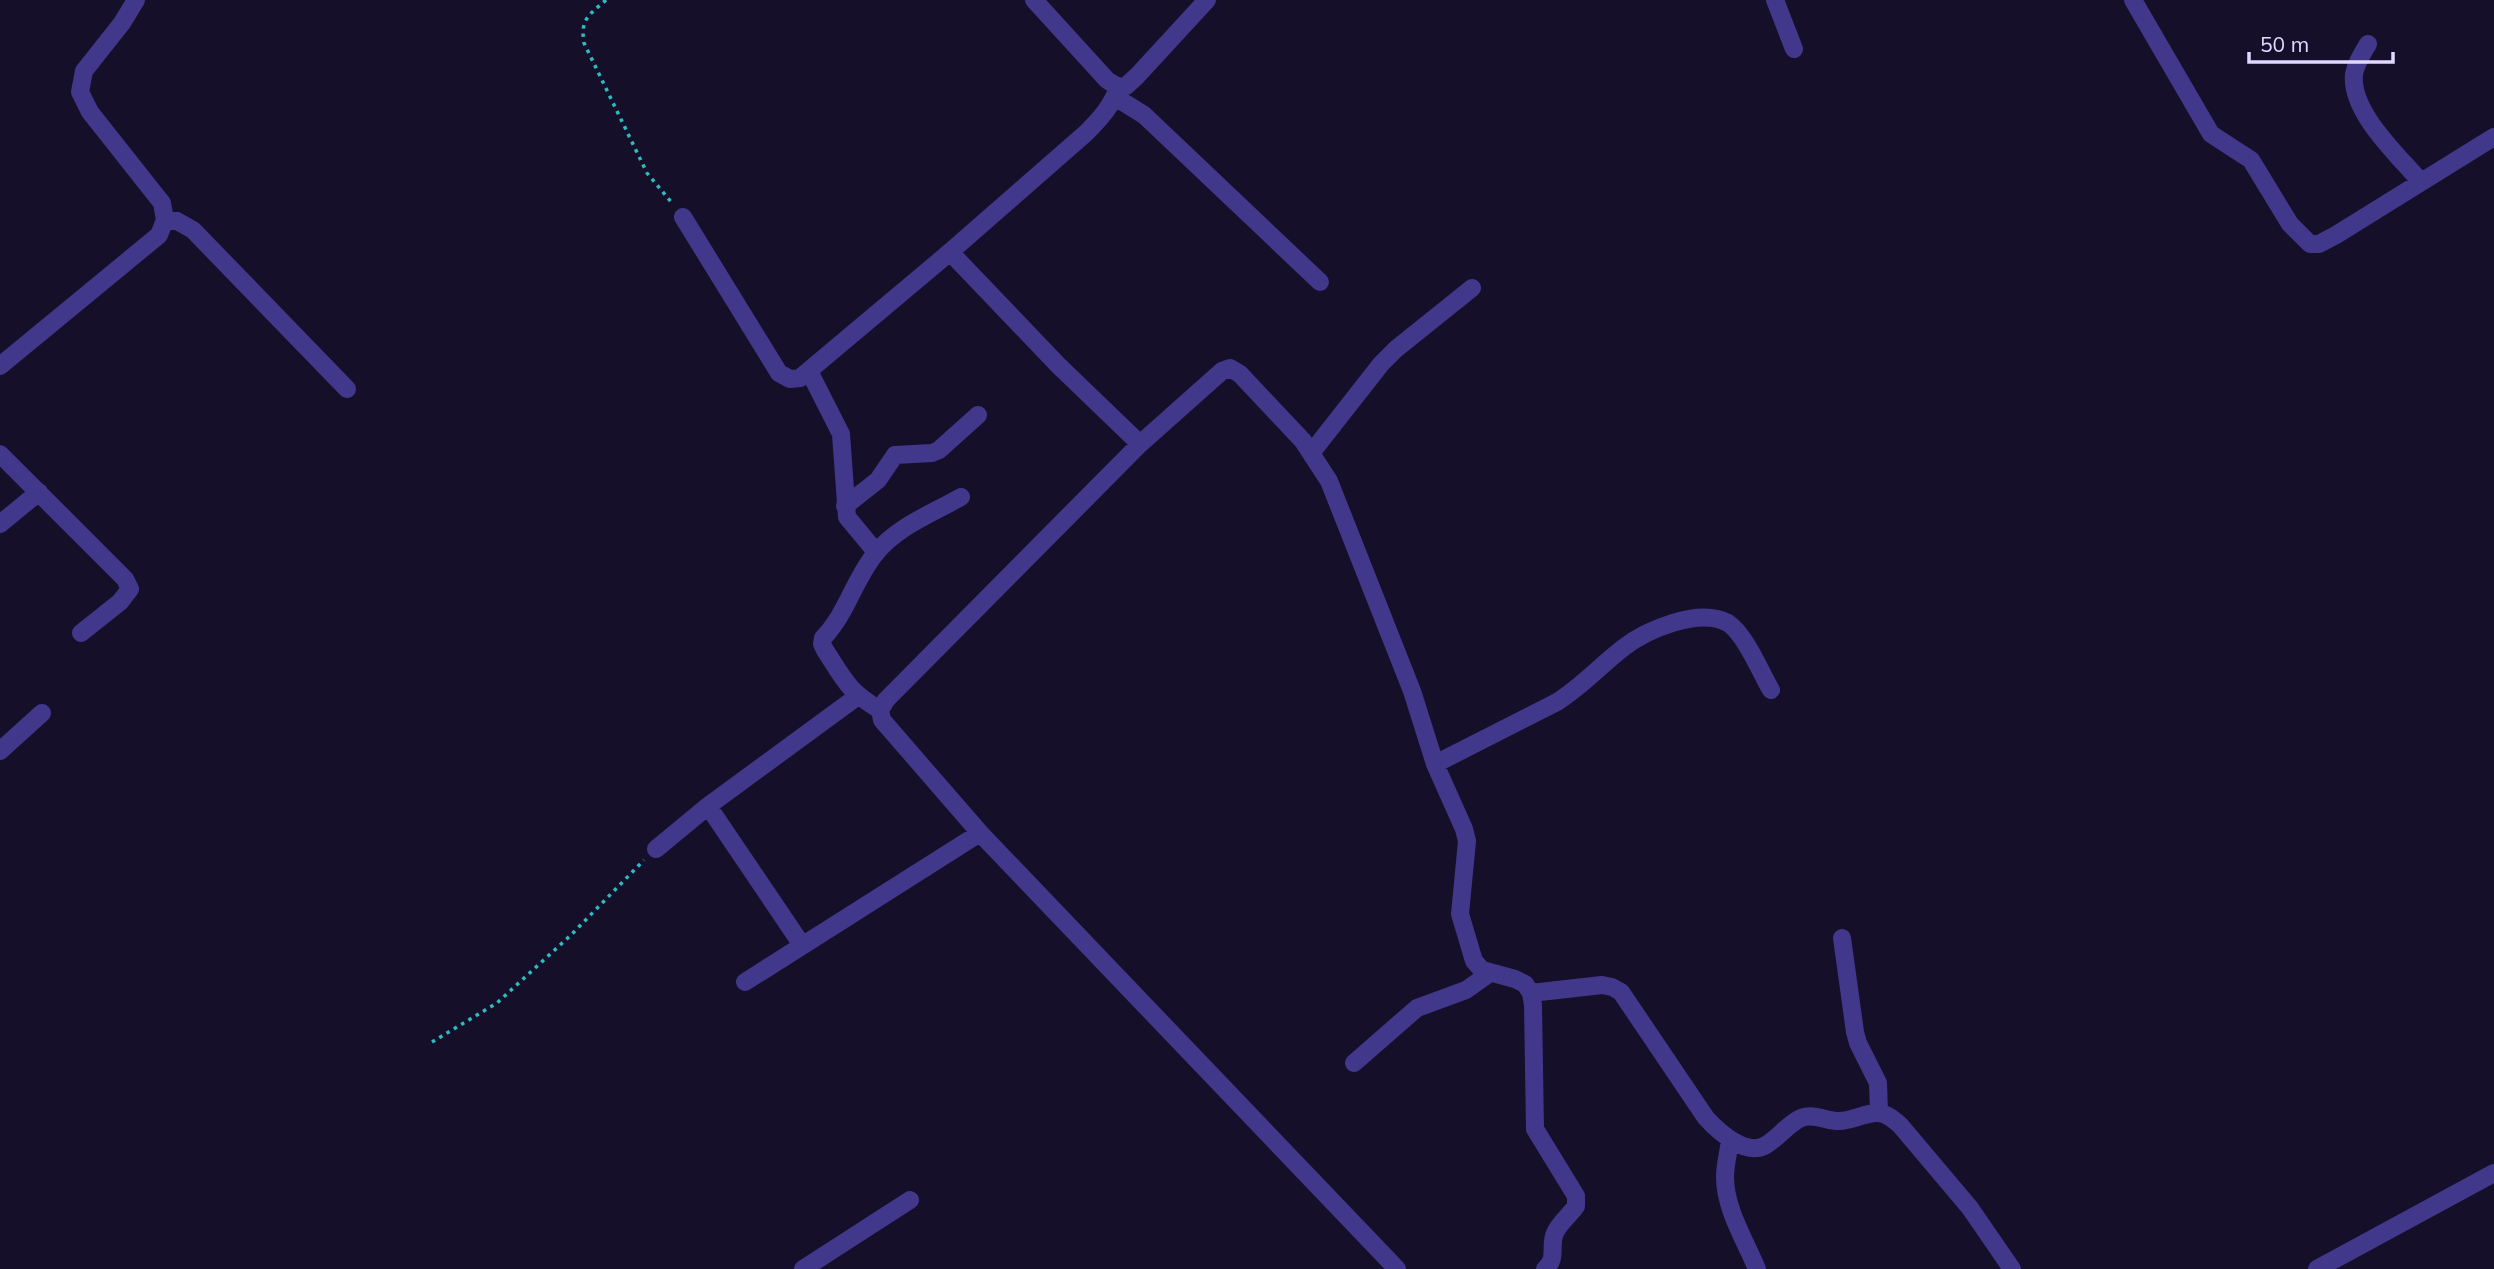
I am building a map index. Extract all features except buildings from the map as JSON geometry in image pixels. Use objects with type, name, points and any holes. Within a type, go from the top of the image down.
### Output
[{"type":"street","points":[[1034,0],[1117,92],[1320,282]]},
{"type":"street","points":[[683,217],[779,373],[790,379],[800,378],[1086,133],[1098,121],[1117,92],[1137,76],[1207,0]]},
{"type":"street","points":[[1774,0],[1794,49]]},
{"type":"street","points":[[2133,0],[2211,135],[2251,160],[2290,224],[2310,244],[2319,244],[2336,235],[2494,137]]},
{"type":"street","points":[[0,366],[159,235],[165,220],[162,203],[90,112],[80,92],[84,71],[122,23],[131,2]]},
{"type":"street","points":[[2368,44],[2354,72],[2358,101],[2366,116],[2421,182]]},
{"type":"street","points":[[165,220],[177,222],[193,230],[347,389]]},
{"type":"street","points":[[950,252],[1058,365],[1140,444]]},
{"type":"street","points":[[1312,452],[1381,363],[1472,288]]},
{"type":"street","points":[[1397,1269],[980,833],[882,720],[880,710],[886,699],[1140,444],[1222,371],[1230,368],[1240,374],[1312,452],[1329,481],[1402,666],[1435,764],[1464,829],[1467,841],[1460,914],[1474,961],[1482,970],[1525,984],[1531,993],[1535,1129],[1576,1196],[1576,1206],[1553,1238],[1551,1264],[1545,1269]]},
{"type":"street","points":[[809,372],[841,434],[845,506],[852,525],[876,552]]},
{"type":"street","points":[[845,506],[878,480],[895,455],[932,453],[939,450],[978,415]]},
{"type":"street","points":[[0,454],[125,579],[130,589],[120,602],[81,633]]},
{"type":"street","points":[[0,524],[39,492]]},
{"type":"street","points":[[880,710],[850,688],[822,644],[824,638],[847,605],[876,552],[889,539],[961,497]]},
{"type":"street","points":[[1435,764],[1557,702],[1573,692],[1624,648],[1681,620],[1695,618],[1729,624],[1739,635],[1771,691]]},
{"type":"street","points":[[656,849],[708,806],[858,696]]},
{"type":"street","points":[[0,751],[43,713]]},
{"type":"street","points":[[708,806],[802,946]]},
{"type":"street","points":[[745,982],[980,833]]},
{"type":"street","points":[[1842,938],[1855,1032],[1878,1083],[1879,1112]]},
{"type":"street","points":[[1354,1063],[1417,1008],[1466,990],[1490,973]]},
{"type":"street","points":[[1531,993],[1602,985],[1612,986],[1621,992],[1706,1118],[1730,1139],[1754,1149],[1764,1146],[1794,1122],[1806,1117],[1840,1121],[1879,1112],[1890,1116],[1970,1208],[2012,1269]]},
{"type":"street","points":[[1730,1139],[1725,1176],[1727,1192],[1730,1206],[1757,1269]]},
{"type":"street","points":[[2317,1269],[2494,1173]]},
{"type":"street","points":[[803,1269],[910,1200]]},
{"type":"path","points":[[606,0],[588,16],[582,28],[584,43],[647,173],[683,217]]},
{"type":"path","points":[[432,1042],[497,1003],[565,942],[656,849]]}]
